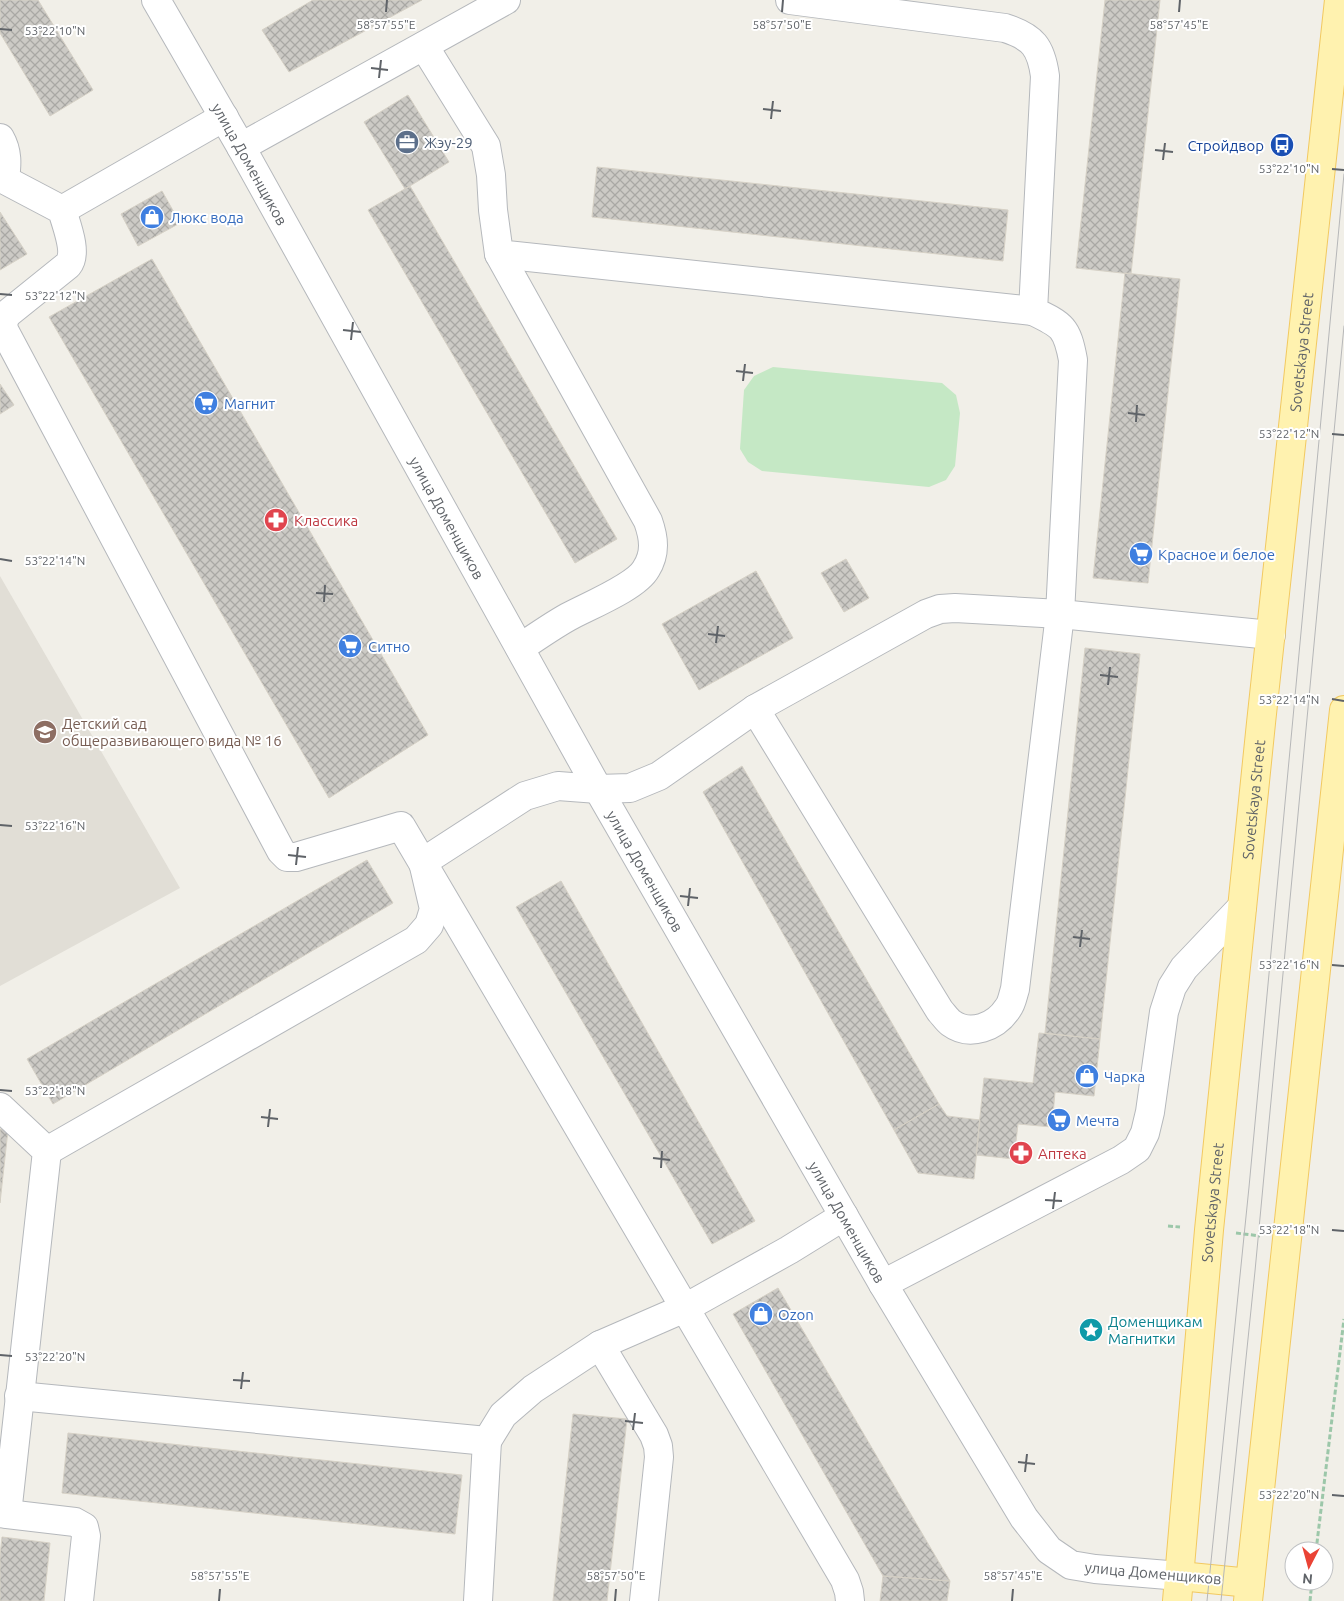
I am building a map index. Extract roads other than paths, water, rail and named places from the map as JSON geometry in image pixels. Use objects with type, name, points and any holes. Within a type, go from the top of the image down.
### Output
[{"type":"main road","name":"Sovetskaya Street","points":[[1179,1588],[1209,1230],[1339,0]]},
{"type":"main road","points":[[1249,1592],[1343,721]]},
{"type":"main road","name":"улица Доменщиков","points":[[1179,1588],[1249,1592]]},
{"type":"street","name":"улица Доменщиков","points":[[156,0],[242,147],[598,789],[883,1284],[1024,1518],[1049,1550],[1071,1565],[1179,1588]]},
{"type":"street","points":[[242,147],[506,0]]},
{"type":"street","points":[[790,0],[1006,28],[1022,34],[1035,44],[1043,59],[1045,76],[1033,311]]},
{"type":"street","points":[[424,46],[486,146],[499,254],[648,521],[654,538],[653,555],[646,571],[633,583],[567,618],[520,648]]},
{"type":"street","points":[[62,210],[224,117]]},
{"type":"street","points":[[0,138],[8,161],[2,181],[62,210],[73,252],[72,261],[7,314],[3,322],[4,330],[281,851],[287,857],[296,857],[400,826],[423,862],[845,1580],[850,1601]]},
{"type":"street","points":[[499,254],[1033,311],[1053,320],[1064,329],[1070,341],[1073,360],[1060,614],[1015,990],[1010,1007],[1000,1018],[984,1028],[966,1029],[951,1023],[940,1011],[755,709]]},
{"type":"street","points":[[423,862],[525,796],[558,786],[598,789],[630,788],[659,776],[755,709],[926,614],[940,609],[955,608],[1060,614],[1271,635]]},
{"type":"street","points":[[47,1151],[416,940],[429,926],[434,909],[423,862]]},
{"type":"street","points":[[883,1284],[1121,1160],[1137,1149],[1145,1133],[1150,1112],[1164,1012],[1172,987],[1184,968],[1242,907]]},
{"type":"street","points":[[0,1107],[47,1151]]},
{"type":"street","points":[[47,1151],[3,1514],[75,1522],[84,1527],[86,1536],[79,1601]]},
{"type":"street","points":[[478,1601],[487,1441],[503,1415],[534,1389],[600,1345],[684,1308],[789,1250],[844,1216]]},
{"type":"street","points":[[600,1345],[654,1435],[658,1446],[659,1457],[644,1601]]},
{"type":"street","points":[[18,1396],[487,1441]]},
{"type":"tram line","points":[[1207,1601],[1249,1187],[1344,174]]},
{"type":"tram line","points":[[1221,1601],[1255,1271],[1344,326]]},
{"type":"place","name":"Жэу-29","points":[[407,142]]},
{"type":"place","name":"Стройдвор","points":[[1282,145]]},
{"type":"place","name":"Люкс вода","points":[[152,217]]},
{"type":"place","name":"Магнит","points":[[206,403]]},
{"type":"place","name":"Классика","points":[[276,520]]},
{"type":"place","name":"Красное и белое","points":[[1141,554]]},
{"type":"place","name":"Ситно","points":[[350,646]]},
{"type":"place","name":"Детский сад общеразвивающего вида № 16","points":[[45,732]]},
{"type":"place","name":"Чарка","points":[[1087,1076]]},
{"type":"place","name":"Мечта","points":[[1059,1120]]},
{"type":"place","name":"Аптека","points":[[1021,1153]]},
{"type":"place","name":"Ozon","points":[[761,1314]]},
{"type":"place","name":"Доменщикам Магнитки","points":[[1091,1330]]}]
